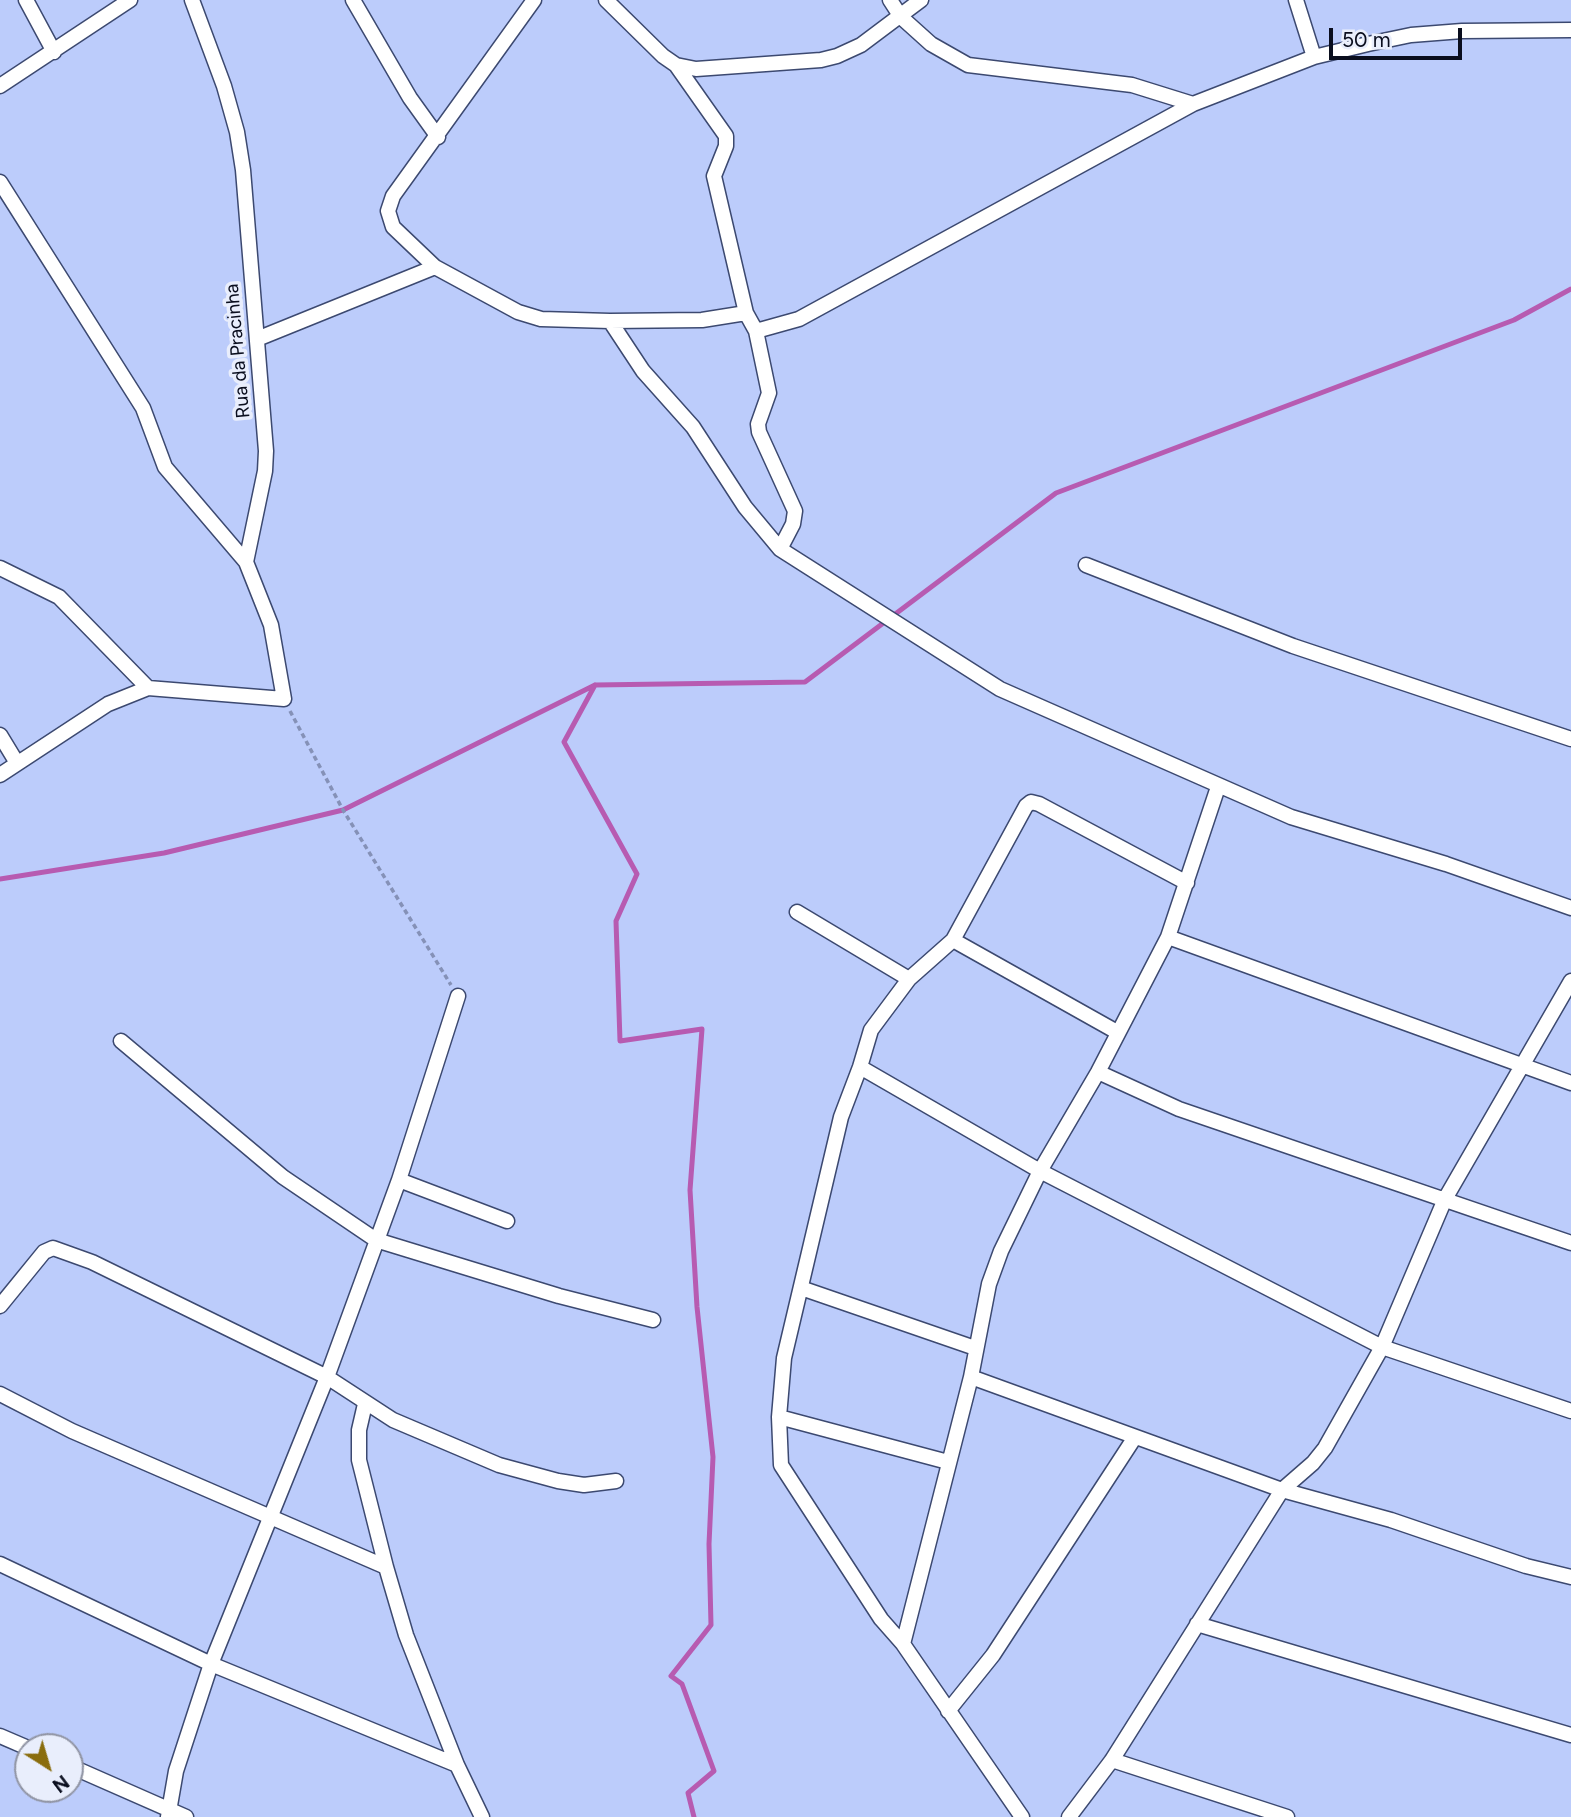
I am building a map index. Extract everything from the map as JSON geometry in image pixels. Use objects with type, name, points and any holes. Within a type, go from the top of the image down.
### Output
[{"type":"street","points":[[26,0],[54,52]]},
{"type":"street","points":[[0,86],[130,0]]},
{"type":"street","name":"Rua da Pracinha","points":[[192,0],[237,132],[257,339],[265,471],[246,562]]},
{"type":"street","points":[[353,0],[410,98],[438,136]]},
{"type":"street","points":[[534,0],[393,196],[388,211],[393,227],[435,267],[518,312],[541,319],[702,320],[746,313]]},
{"type":"street","points":[[606,0],[663,56],[676,65],[726,136],[726,146],[714,176],[746,313],[756,331],[769,393],[758,424],[759,432],[795,511],[793,524],[780,549]]},
{"type":"street","points":[[890,0],[901,17],[947,55],[968,65],[1132,85],[1193,104]]},
{"type":"street","points":[[676,65],[696,69],[821,60],[850,51],[901,17],[921,0]]},
{"type":"street","points":[[1296,0],[1314,57]]},
{"type":"street","points":[[756,331],[799,319],[1193,104],[1314,57],[1411,35],[1462,31],[1571,30]]},
{"type":"street","points":[[0,182],[143,408],[165,467],[246,562],[271,625],[284,699],[148,688],[108,704],[0,775]]},
{"type":"street","points":[[257,339],[435,267]]},
{"type":"street","points":[[610,321],[643,371],[692,427],[745,507],[780,549],[1000,690],[1291,817],[1446,864],[1571,908]]},
{"type":"street","points":[[1086,565],[1293,646],[1571,739]]},
{"type":"street","points":[[0,568],[59,597],[148,688]]},
{"type":"street","points":[[0,735],[17,763]]},
{"type":"street","points":[[904,1644],[971,1377],[989,1284],[1001,1251],[1040,1171],[1098,1073],[1168,937],[1218,787]]},
{"type":"street","points":[[1022,1817],[904,1644],[881,1619],[781,1465],[779,1417],[784,1358],[841,1117],[871,1030],[909,979],[953,940],[1026,806],[1031,802],[1187,883]]},
{"type":"street","points":[[797,912],[909,979]]},
{"type":"street","points":[[1168,937],[1571,1083]]},
{"type":"street","points":[[953,940],[1117,1032]]},
{"type":"street","points":[[1069,1817],[1112,1760],[1282,1490],[1313,1463],[1325,1448],[1382,1346],[1444,1199],[1571,982]]},
{"type":"street","points":[[168,1812],[176,1771],[211,1664],[272,1519],[327,1377],[399,1180],[458,996]]},
{"type":"street","points":[[121,1041],[283,1178],[376,1240],[559,1296],[653,1320]]},
{"type":"street","points":[[860,1068],[1040,1171],[1382,1346],[1571,1411]]},
{"type":"street","points":[[1098,1073],[1179,1109],[1571,1243]]},
{"type":"street","points":[[399,1180],[506,1221]]},
{"type":"street","points":[[0,1306],[44,1252],[53,1248],[92,1262],[327,1377],[393,1420],[499,1465],[584,1485],[616,1481]]},
{"type":"street","points":[[801,1288],[975,1349]]},
{"type":"street","points":[[971,1377],[1282,1490],[1391,1520],[1526,1566],[1571,1577]]},
{"type":"street","points":[[0,1394],[72,1431],[386,1567]]},
{"type":"street","points":[[365,1404],[359,1430],[359,1460],[386,1567],[406,1635],[457,1765],[482,1817]]},
{"type":"street","points":[[779,1417],[948,1462]]},
{"type":"street","points":[[948,1711],[993,1655],[1135,1437]]},
{"type":"street","points":[[0,1564],[211,1664],[457,1765]]},
{"type":"street","points":[[1197,1624],[1571,1735]]},
{"type":"street","points":[[1112,1760],[1287,1817]]},
{"type":"street","points":[[84,1773],[168,1812],[186,1817]]},
{"type":"path","points":[[284,699],[343,810],[458,996]]},
{"type":"waterway","points":[[0,879],[164,853],[343,810],[595,685],[805,682],[1056,493],[1514,320],[1571,289]]},
{"type":"waterway","points":[[595,685],[564,742],[637,874],[616,921],[620,1041],[702,1029],[690,1190],[697,1307],[713,1457],[709,1544],[711,1625],[671,1676],[682,1684],[714,1771],[688,1793],[694,1817]]}]
